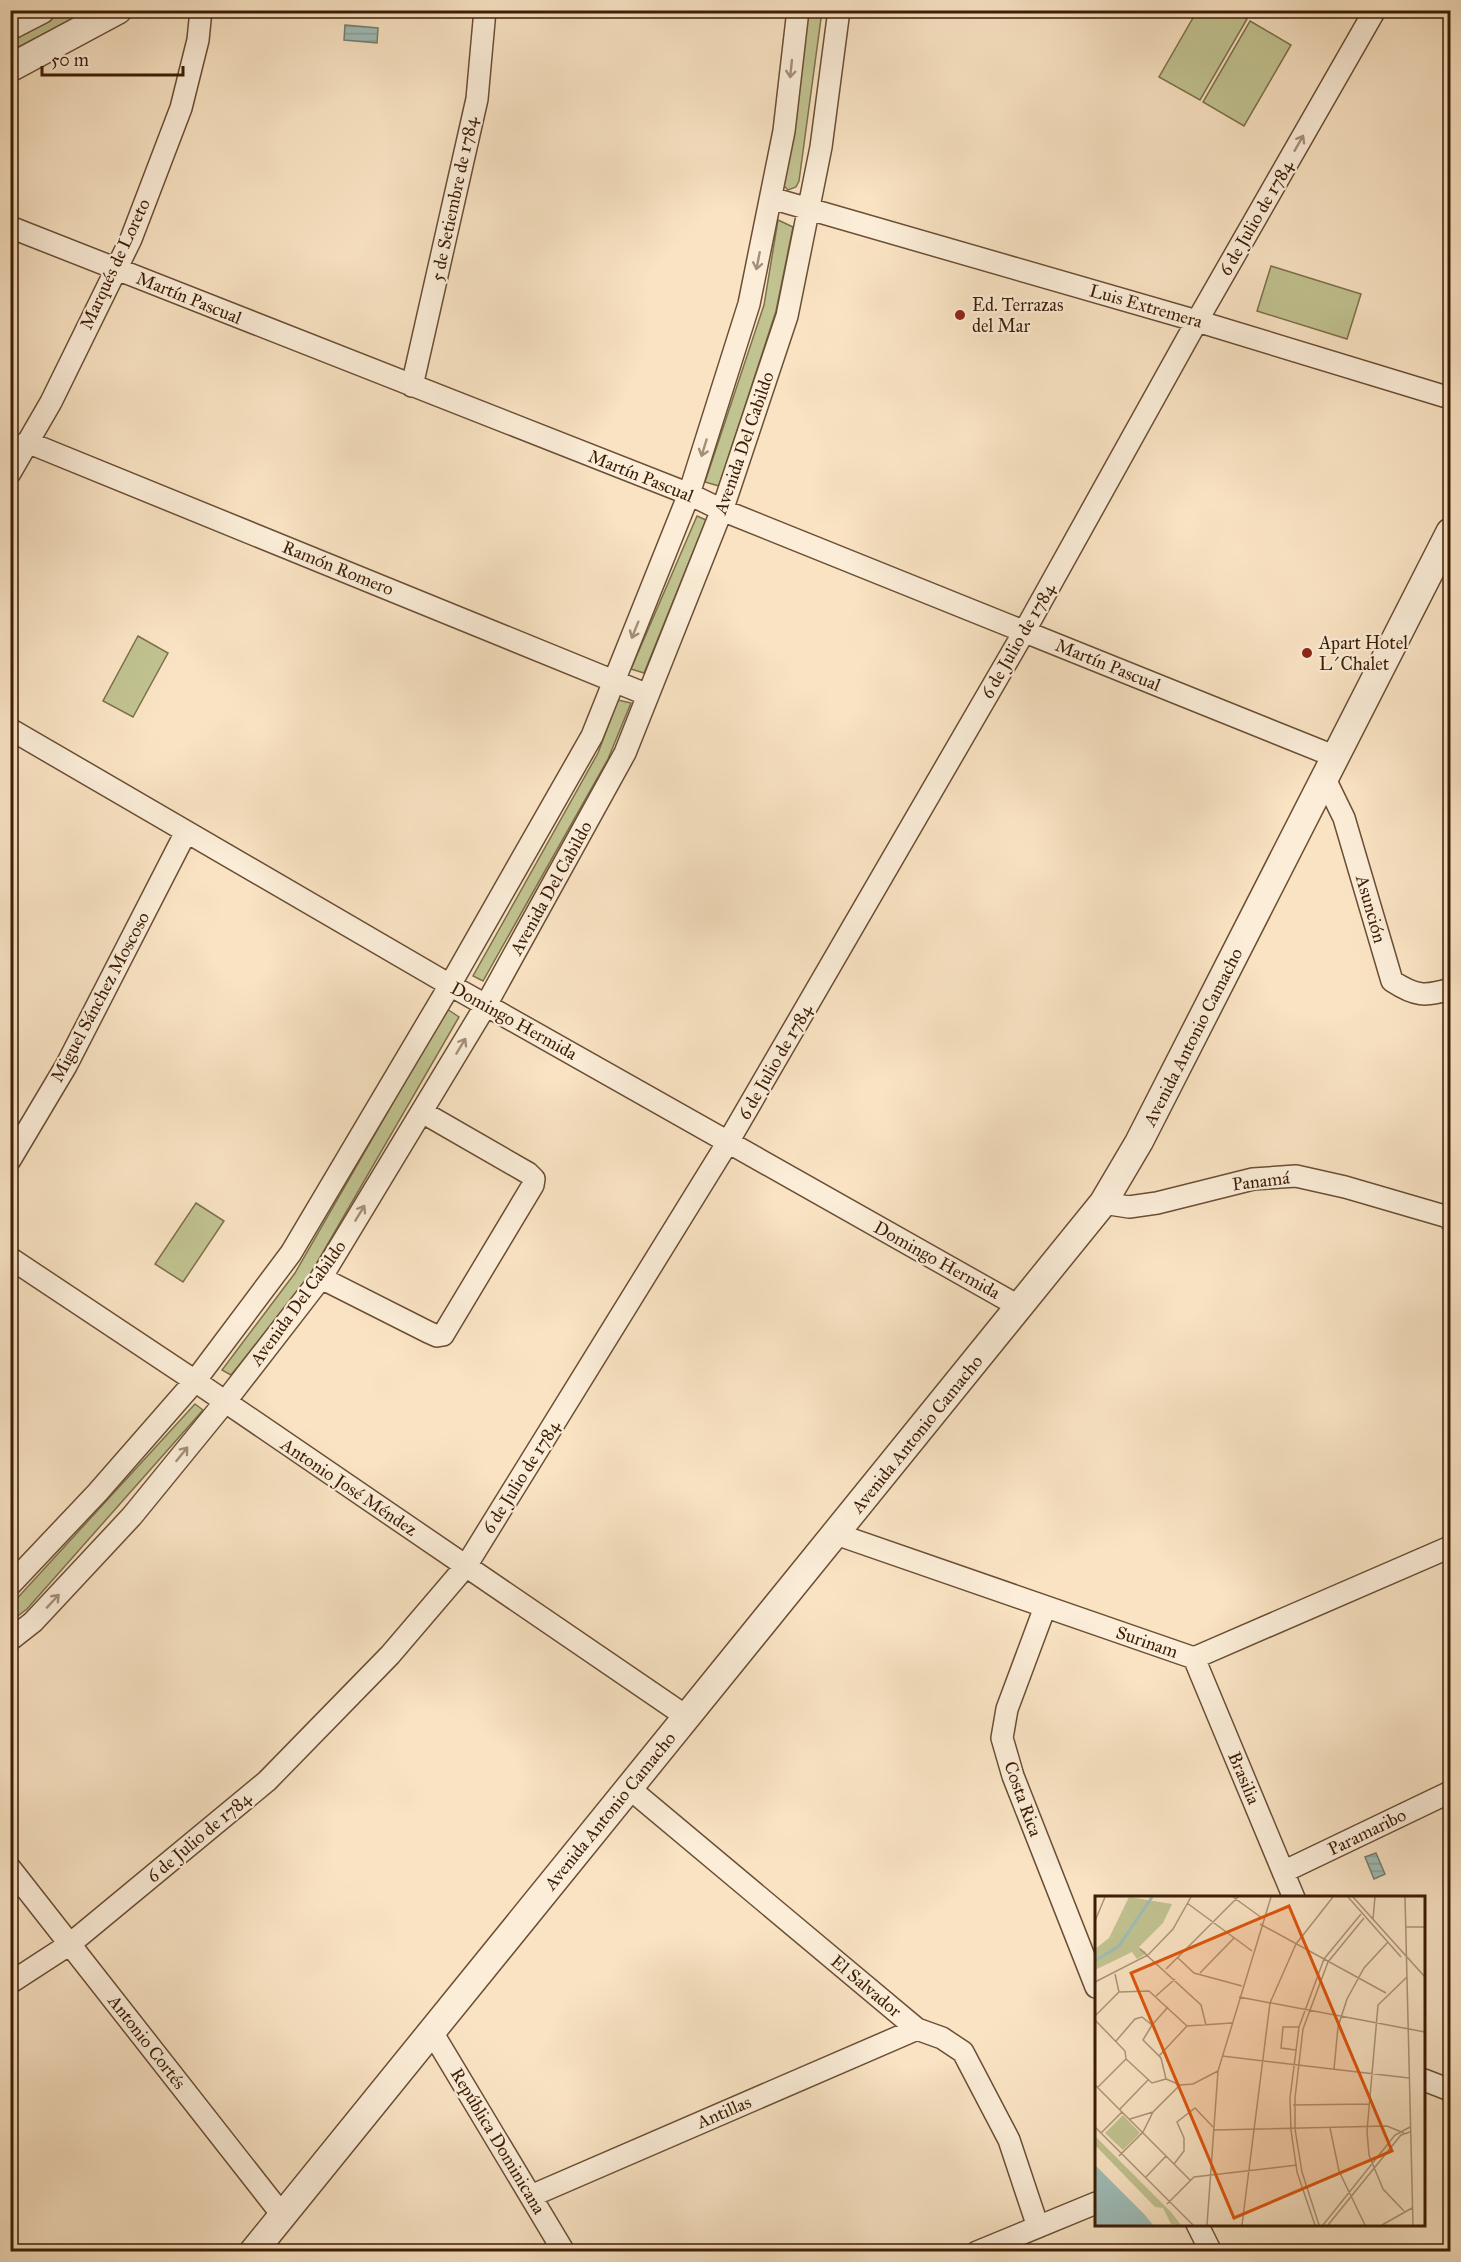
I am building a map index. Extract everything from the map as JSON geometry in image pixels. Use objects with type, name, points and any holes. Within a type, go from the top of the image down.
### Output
[{"type":"street","points":[[10,26],[40,10]]},
{"type":"street","points":[[10,68],[118,10]]},
{"type":"street","name":"Marqués de Loreto","points":[[10,473],[51,402],[88,322],[117,270],[163,159],[181,108],[198,40],[201,10]]},
{"type":"street","name":"5 de Setiembre de 1784","points":[[412,386],[477,99],[484,10]]},
{"type":"street","name":"Avenida Del Cabildo","points":[[10,1585],[98,1492],[195,1382],[291,1253],[450,985],[592,736],[690,494],[749,304],[784,131],[798,10]]},
{"type":"street","name":"Avenida Del Cabildo","points":[[10,1640],[33,1622],[132,1516],[225,1402],[321,1278],[486,1005],[625,753],[722,510],[787,316],[821,147],[839,10]]},
{"type":"street","name":"6 de Julio de 1784","points":[[10,1983],[70,1944],[267,1780],[390,1655],[466,1566],[728,1142],[1024,632],[1197,321],[1375,10]]},
{"type":"street","name":"Luis Extremera","points":[[771,198],[1197,321],[1450,398]]},
{"type":"street","name":"Martín Pascual","points":[[10,227],[690,494],[722,510],[1024,632],[1330,768]]},
{"type":"street","name":"Ramón Romero","points":[[27,442],[648,695]]},
{"type":"street","name":"Avenida Antonio Camacho","points":[[253,2252],[1103,1203],[1139,1142],[1450,531]]},
{"type":"street","name":"Domingo Hermida","points":[[10,729],[450,985],[1020,1306]]},
{"type":"street","name":"Asunción","points":[[1330,768],[1392,981],[1418,994],[1431,995],[1450,989]]},
{"type":"street","name":"Miguel Sánchez Moscoso","points":[[10,1160],[66,1066],[186,832]]},
{"type":"street","points":[[321,1278],[428,1332],[437,1336],[443,1335],[533,1185],[534,1179],[528,1173],[422,1112]]},
{"type":"street","name":"Panamá","points":[[1103,1203],[1130,1207],[1157,1203],[1253,1179],[1296,1176],[1345,1187],[1450,1218]]},
{"type":"street","name":"Antonio José Méndez","points":[[10,1258],[687,1717]]},
{"type":"street","name":"Surinam","points":[[836,1534],[1194,1658],[1450,1547]]},
{"type":"street","name":"Costa Rica","points":[[1045,1607],[1007,1709],[1002,1738],[1013,1776],[1095,1984]]},
{"type":"street","name":"Brasilia","points":[[1194,1658],[1293,1896]]},
{"type":"street","name":"El Salvador","points":[[629,1788],[917,2029],[942,2038],[963,2052],[1009,2140],[1038,2227]]},
{"type":"street","name":"Paramaribo","points":[[1283,1872],[1450,1792]]},
{"type":"street","name":"Antonio Cortés","points":[[10,1868],[283,2216]]},
{"type":"street","name":"Antillas","points":[[531,2196],[917,2029]]},
{"type":"street","name":"República Dominicana","points":[[432,2032],[564,2252]]},
{"type":"street","points":[[1425,2080],[1450,2090]]},
{"type":"street","points":[[977,2252],[1095,2203]]},
{"type":"street","points":[[1198,2226],[1211,2252]]},
{"type":"green space","points":[[63,11],[87,11],[11,51],[10,38]]},
{"type":"green space","points":[[807,11],[822,11],[799,181],[796,187],[788,190],[781,183]]},
{"type":"green space","points":[[1197,11],[1232,11],[1247,19],[1200,100],[1159,77]]},
{"type":"green space","points":[[1250,21],[1291,45],[1244,126],[1203,102]]},
{"type":"green space","points":[[778,220],[793,227],[776,311],[719,486],[705,482],[764,305]]},
{"type":"green space","points":[[1271,266],[1361,294],[1347,339],[1257,311]]},
{"type":"green space","points":[[697,516],[706,520],[644,673],[631,669]]},
{"type":"green space","points":[[138,636],[168,653],[133,717],[103,701]]},
{"type":"green space","points":[[618,700],[631,703],[608,759],[483,981],[473,976],[598,753]]},
{"type":"green space","points":[[447,1009],[459,1017],[304,1285],[231,1375],[222,1370],[295,1273]]},
{"type":"green space","points":[[196,1203],[224,1221],[183,1282],[155,1264]]},
{"type":"green space","points":[[195,1404],[203,1410],[27,1609],[11,1621],[11,1605]]},
{"type":"water","points":[[345,25],[378,28],[377,43],[344,40]]},
{"type":"water","points":[[1376,1853],[1385,1874],[1374,1879],[1365,1857]]},
{"type":"place","name":"Ed. Terrazas del Mar","points":[[960,315]]},
{"type":"place","name":"Apart Hotel L´Chalet","points":[[1307,653]]}]
